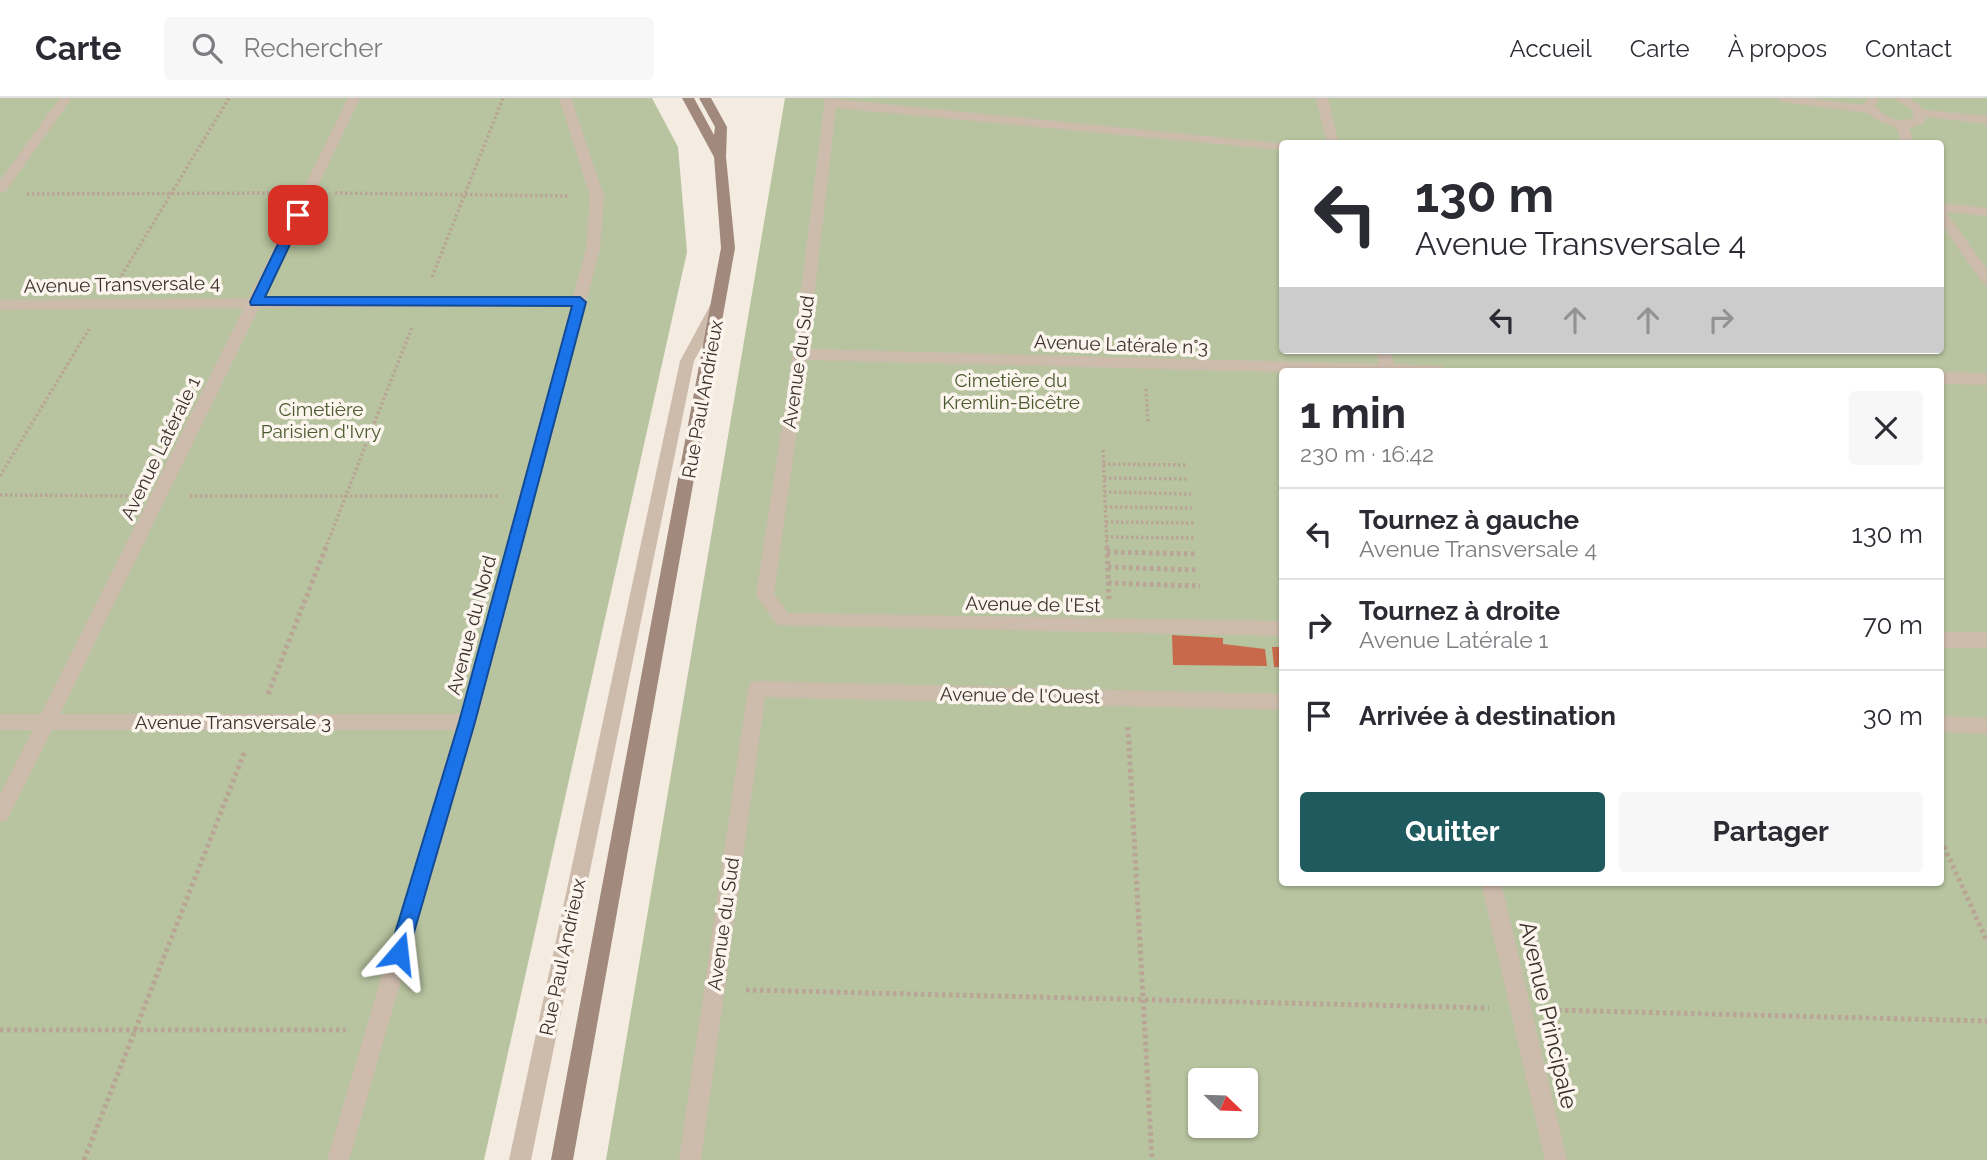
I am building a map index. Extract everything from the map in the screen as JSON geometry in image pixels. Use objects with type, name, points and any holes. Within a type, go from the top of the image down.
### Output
[{"type":"main road","points":[[688,98],[720,157]]},
{"type":"main road","points":[[705,98],[721,127],[720,157],[728,248],[720,301]]},
{"type":"main road","name":"Rue Paul Andrieux","points":[[562,1160],[720,301]]},
{"type":"lane","points":[[0,189],[66,98]]},
{"type":"lane","name":"Avenue Latérale 1","points":[[0,814],[256,302],[354,98]]},
{"type":"lane","name":"Avenue du Nord","points":[[338,1160],[467,722],[593,249],[597,196],[565,98]]},
{"type":"lane","points":[[1322,98],[1332,140]]},
{"type":"lane","points":[[1782,98],[1872,104],[1886,121],[1901,124],[1915,123],[1921,113]]},
{"type":"lane","points":[[1900,98],[1913,104],[1921,113],[1987,120]]},
{"type":"lane","points":[[830,101],[1279,146]]},
{"type":"lane","name":"Avenue du Sud","points":[[783,620],[765,595],[800,354],[830,101]]},
{"type":"lane","points":[[1901,124],[1907,140]]},
{"type":"lane","points":[[1944,207],[1987,212]]},
{"type":"lane","points":[[1944,219],[1987,279]]},
{"type":"lane","name":"Rue Paul Andrieux","points":[[520,1160],[687,361],[720,301]]},
{"type":"lane","name":"Avenue Transversale 4","points":[[0,305],[580,302]]},
{"type":"lane","name":"Avenue Latérale n°3","points":[[800,354],[1283,368]]},
{"type":"lane","points":[[1944,378],[1987,379]]},
{"type":"lane","name":"Avenue de l'Est","points":[[783,620],[1279,629]]},
{"type":"lane","points":[[1944,640],[1987,640]]},
{"type":"lane","name":"Avenue du Sud","points":[[690,1160],[757,688]]},
{"type":"lane","name":"Avenue de l'Ouest","points":[[757,688],[1279,702]]},
{"type":"lane","name":"Avenue Transversale 3","points":[[0,722],[467,722]]},
{"type":"lane","points":[[1944,724],[1987,726]]},
{"type":"lane","name":"Avenue Principale","points":[[1492,886],[1556,1160]]},
{"type":"path","points":[[84,1160],[503,98]]},
{"type":"path","points":[[1145,364],[1148,423]]},
{"type":"path","points":[[1103,450],[1110,626]]},
{"type":"path","points":[[1103,464],[1188,465]]},
{"type":"path","points":[[1104,478],[1189,479]]},
{"type":"path","points":[[1104,492],[1191,494]]},
{"type":"path","points":[[0,495],[528,496]]},
{"type":"path","points":[[1105,507],[1192,508]]},
{"type":"path","points":[[1106,522],[1194,523]]},
{"type":"path","points":[[1106,537],[1195,538]]},
{"type":"path","points":[[1107,552],[1197,554]]},
{"type":"path","points":[[1108,567],[1199,570]]},
{"type":"path","points":[[1108,583],[1200,586]]},
{"type":"path","points":[[1126,698],[1152,1160]]},
{"type":"path","points":[[1944,847],[1987,941]]},
{"type":"path","points":[[714,989],[1987,1021]]},
{"type":"path","points":[[0,1030],[376,1030]]},
{"type":"green space","name":"Cimetière Parisien d'Ivry","points":[[0,98],[652,98],[678,147],[687,252],[484,1160],[0,1160]]},
{"type":"green space","name":"Cimetière du Kremlin-Bicêtre","points":[[785,98],[1987,98],[1987,1160],[606,1160]]},
{"type":"building","points":[[1172,635],[1223,638],[1223,644],[1265,649],[1267,666],[1173,665]]},
{"type":"building","points":[[1272,647],[1279,647],[1279,667],[1274,667]]},
{"type":"route","points":[[298,215],[256,302],[580,302],[467,722],[399,953]]}]
